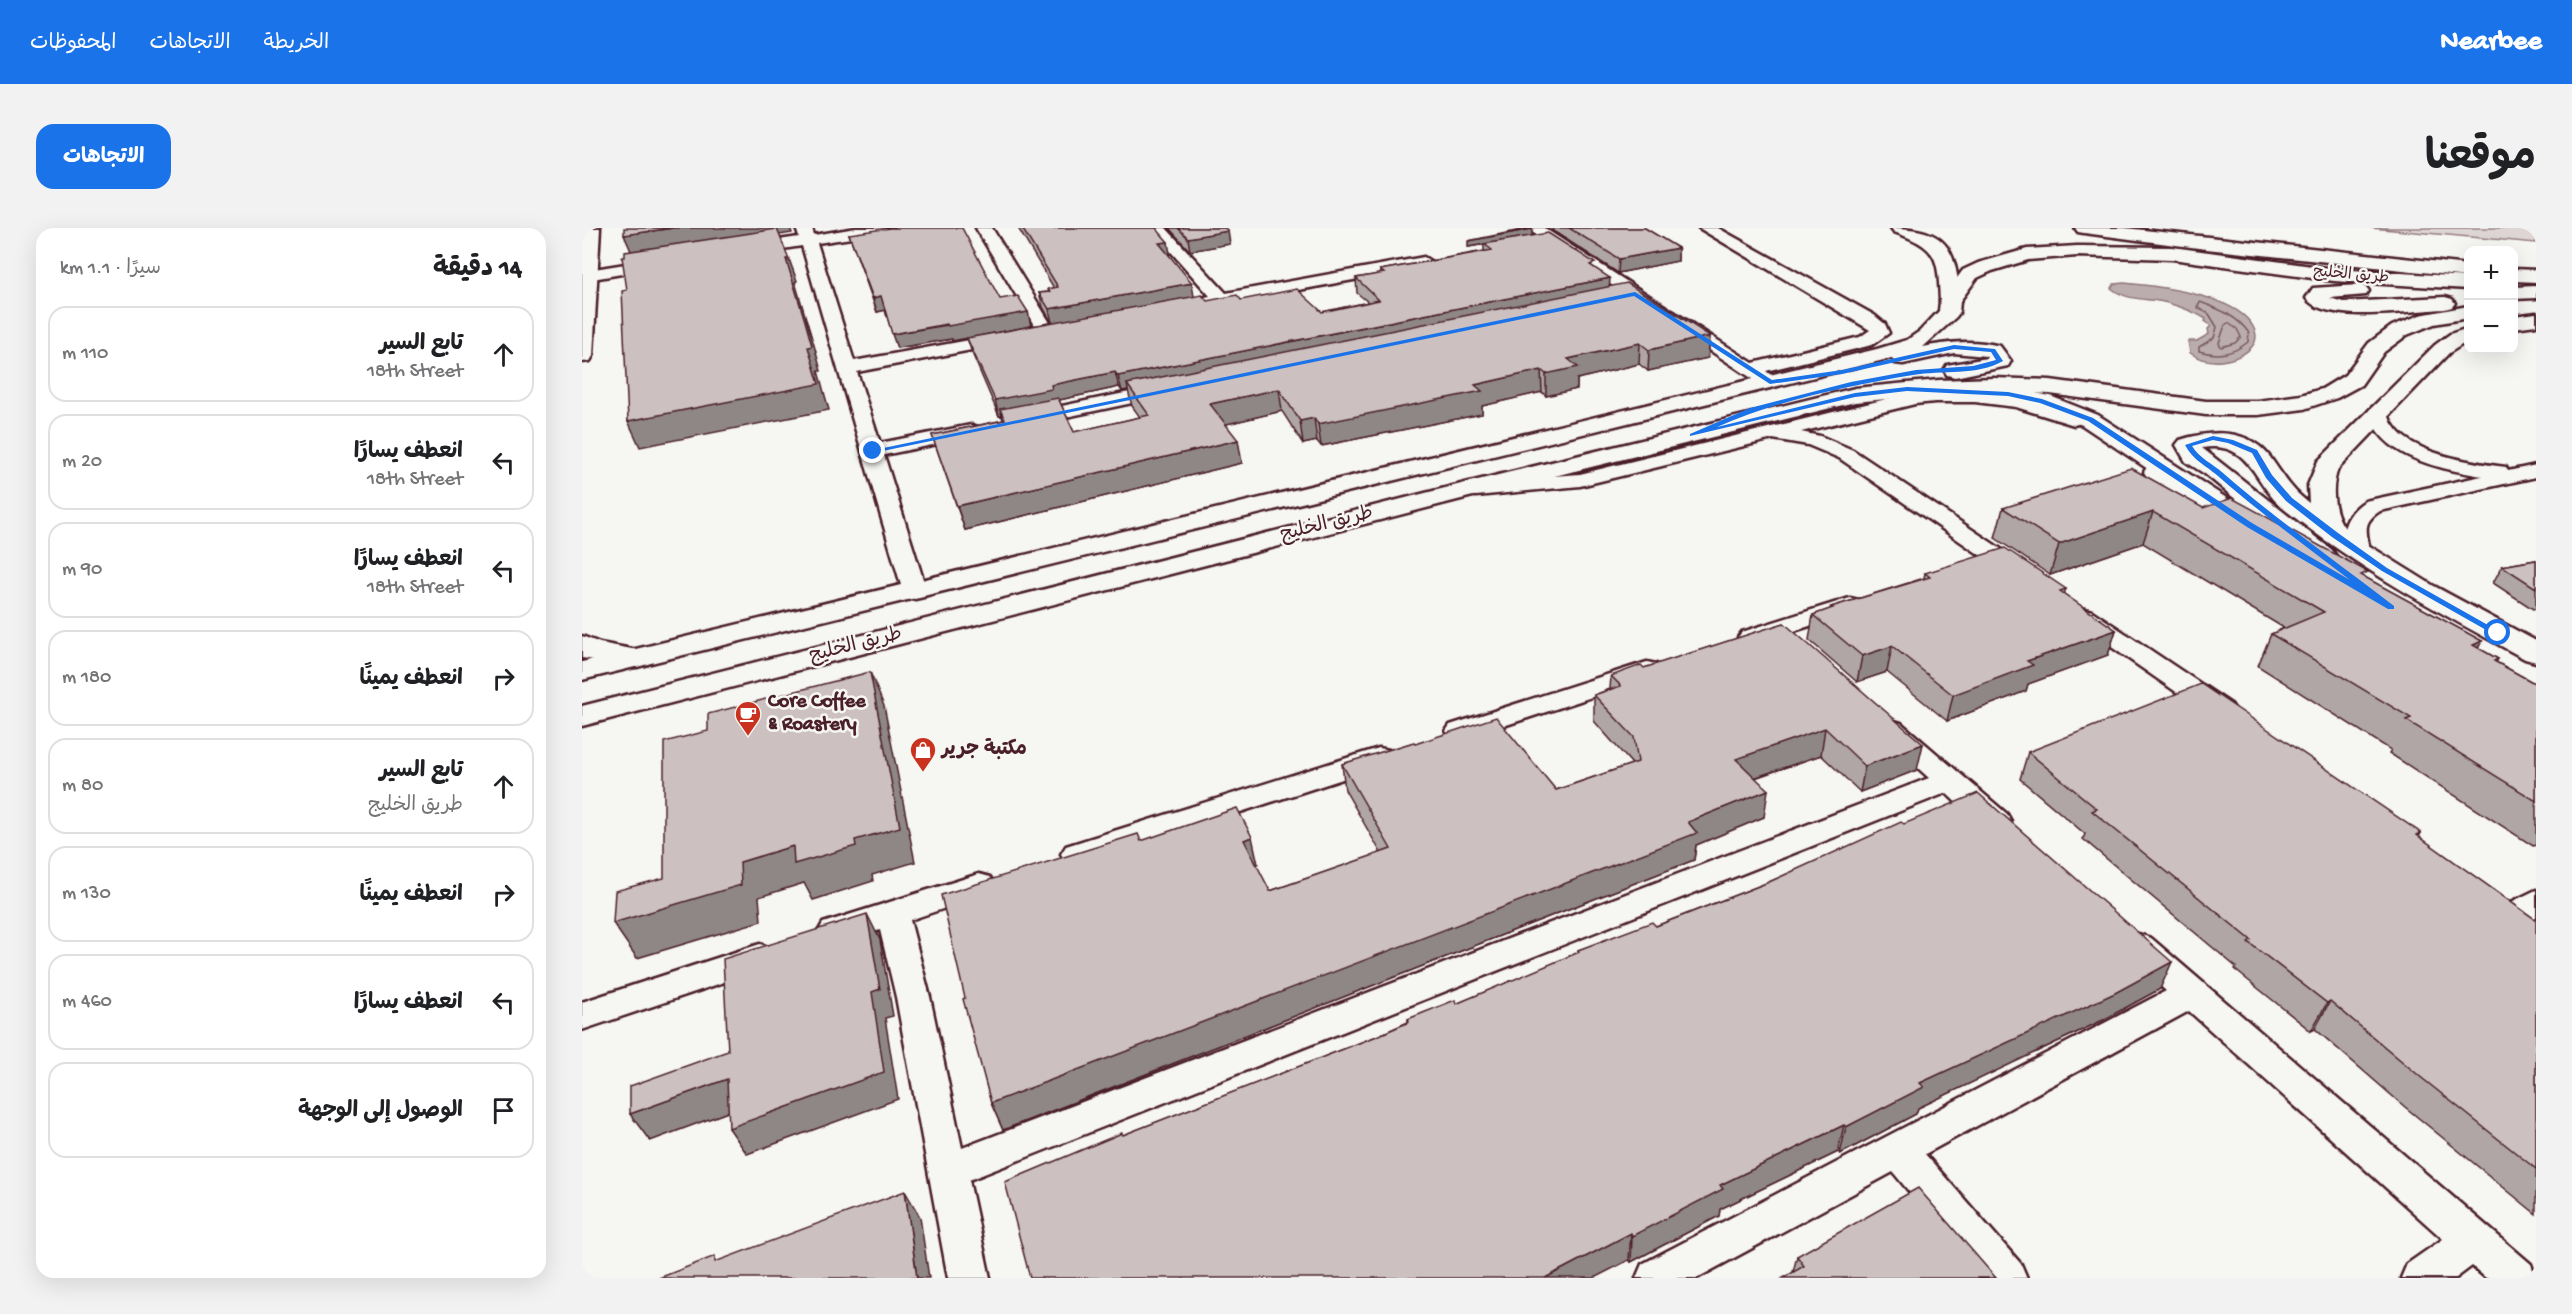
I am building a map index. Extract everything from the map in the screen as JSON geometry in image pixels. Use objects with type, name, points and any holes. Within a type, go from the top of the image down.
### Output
[{"type":"main road","points":[[582,356],[585,269],[591,228]]},
{"type":"main road","points":[[1900,228],[1928,239],[1940,247],[1947,265],[1949,307]]},
{"type":"main road","points":[[2084,228],[2218,245],[2464,270]]},
{"type":"main road","name":"طريق الخليج","points":[[582,671],[915,592],[1760,375],[1901,350],[1927,335],[1949,307],[1970,274],[1985,267],[2027,255],[2077,251],[2172,253],[2334,276],[2464,283]]},
{"type":"main road","points":[[2518,275],[2536,276]]},
{"type":"main road","points":[[2518,285],[2536,286]]},
{"type":"main road","points":[[2464,292],[2338,291],[2320,292],[2316,298],[2328,305],[2343,308],[2464,302]]},
{"type":"main road","points":[[2518,292],[2536,292]]},
{"type":"main road","points":[[2518,302],[2536,302]]},
{"type":"main road","points":[[2518,309],[2536,309]]},
{"type":"main road","name":"طريق الخليج","points":[[589,716],[1462,491],[1855,395],[1907,389],[1996,385],[2079,390],[2201,409],[2288,405],[2315,399],[2338,390],[2355,379],[2363,369],[2367,358],[2383,342],[2403,328],[2432,318],[2464,313]]},
{"type":"main road","points":[[2518,321],[2536,319]]},
{"type":"main road","points":[[2342,570],[2335,535],[2321,501],[2319,481],[2327,466],[2378,412],[2442,349],[2464,336]]},
{"type":"main road","points":[[1693,435],[1752,409],[1851,384],[1916,372],[1973,368],[2000,361],[1993,350],[1954,347],[1842,372],[1760,375]]},
{"type":"main road","points":[[1907,389],[2008,394],[2042,401],[2090,420],[2250,525],[2342,570],[2409,584],[2536,653]]},
{"type":"main road","points":[[2335,535],[2289,499],[2269,476],[2254,452],[2230,441],[2213,438],[2188,445],[2195,457],[2214,469],[2342,570]]},
{"type":"main road","points":[[582,645],[592,651],[637,658]]},
{"type":"street","points":[[726,253],[806,234],[886,228]]},
{"type":"street","points":[[848,368],[1052,330],[984,228]]},
{"type":"street","points":[[1158,228],[1222,299]]},
{"type":"street","points":[[1531,236],[1551,239],[1760,375],[1866,341],[1880,333],[1879,328],[1868,319],[1707,228]]},
{"type":"street","points":[[806,234],[915,592]]},
{"type":"street","points":[[1187,306],[1445,258]]},
{"type":"street","points":[[585,269],[680,260]]},
{"type":"street","points":[[1612,299],[1635,294]]},
{"type":"street","points":[[1012,422],[1186,387]]},
{"type":"street","points":[[1462,491],[1580,480],[1904,400],[1938,396],[1987,397],[2049,410],[2107,436],[2188,496],[2267,543]]},
{"type":"street","points":[[1846,454],[1831,439],[1830,432],[1836,423],[1853,412]]},
{"type":"street","points":[[2378,412],[2378,420],[2388,434],[2412,450],[2432,458],[2475,470],[2500,473],[2536,470]]},
{"type":"street","points":[[873,451],[989,427]]},
{"type":"street","points":[[1743,439],[1772,435],[1796,436],[1826,444],[1846,454],[2242,725]]},
{"type":"street","points":[[2295,560],[2342,570],[2354,523],[2360,513],[2373,506],[2536,470]]},
{"type":"street","points":[[1965,568],[1998,557]]},
{"type":"street","points":[[1731,643],[1876,597]]},
{"type":"street","points":[[1776,629],[1803,651]]},
{"type":"street","points":[[1436,738],[1674,662]]},
{"type":"street","points":[[1872,713],[2022,844]]},
{"type":"street","points":[[1051,862],[1402,749]]},
{"type":"street","points":[[947,1171],[1950,781]]},
{"type":"street","points":[[814,939],[1005,877]]},
{"type":"street","points":[[892,914],[913,998],[969,1278]]},
{"type":"street","points":[[2120,930],[2516,1278]]},
{"type":"street","points":[[582,1016],[781,950]]},
{"type":"street","points":[[1657,1278],[2192,993]]},
{"type":"street","points":[[1898,1150],[2006,1278]]},
{"type":"street","points":[[2422,1278],[2474,1241]]},
{"type":"shaded area","points":[[2371,228],[2536,228],[2536,243]]},
{"type":"water","points":[[2124,283],[2177,290],[2217,301],[2234,309],[2247,319],[2255,331],[2254,343],[2246,352],[2227,360],[2213,361],[2197,357],[2190,353],[2188,341],[2197,341],[2209,334],[2208,329],[2211,326],[2205,321],[2206,319],[2194,312],[2163,302],[2125,296],[2111,288],[2114,284]]},
{"type":"building","points":[[624,228],[673,228],[624,235]]},
{"type":"building","points":[[890,228],[962,228],[1000,299],[1018,296],[1028,312],[892,334],[881,296],[873,298],[849,234]]},
{"type":"building","points":[[1022,228],[1156,228],[1168,242],[1159,243],[1192,283],[1049,309],[1039,293],[1050,292],[1048,289],[1058,287]]},
{"type":"building","points":[[1178,228],[1225,228],[1228,231],[1188,238]]},
{"type":"building","points":[[1530,228],[1532,229],[1468,241]]},
{"type":"building","points":[[1569,228],[1645,228],[1678,248],[1619,259]]},
{"type":"building","points":[[777,229],[789,259],[786,259],[812,346],[808,347],[819,384],[628,421],[622,291],[627,290],[622,257],[625,257],[625,252]]},
{"type":"building","points":[[1548,233],[1595,263],[1590,265],[1610,278],[1118,376],[1115,372],[1051,385],[1052,389],[995,400],[967,338],[1202,295],[1207,301],[1237,295],[1241,300],[1297,289],[1322,312],[1379,300],[1356,278],[1384,273],[1380,270],[1492,250],[1484,244]]},
{"type":"building","points":[[1627,283],[1710,336],[1649,350],[1640,343],[1568,359],[1578,367],[1546,374],[1541,370],[1475,385],[1482,391],[1318,424],[1314,418],[1300,421],[1279,389],[1210,404],[1238,440],[957,506],[932,435],[1005,420],[1000,409],[1058,398],[1074,432],[1149,415],[1127,384]]},
{"type":"building","points":[[2131,468],[2203,508],[2232,498],[2368,572],[2361,575],[2482,641],[2473,645],[2498,659],[2494,661],[2536,684],[2536,801],[2406,720],[2411,718],[2271,634],[2324,612],[2153,512],[2059,544],[2003,508]]},
{"type":"building","points":[[2005,548],[2066,589],[2060,591],[2116,630],[2027,661],[2033,665],[1953,695],[1892,646],[1862,656],[1813,615],[1833,608],[1831,607],[1930,577],[1925,573]]},
{"type":"building","points":[[2536,560],[2536,588],[2502,566]]},
{"type":"building","points":[[1784,623],[1923,744],[1865,766],[1825,728],[1736,759],[1768,790],[1688,822],[1697,833],[991,1103],[963,999],[965,998],[941,895],[1138,834],[1141,841],[1237,808],[1252,837],[1244,840],[1270,891],[1391,849],[1342,764],[1414,742],[1415,744],[1496,717],[1556,790],[1638,762],[1634,737],[1594,695],[1621,686],[1611,676],[1641,665],[1644,668]]},
{"type":"building","points":[[870,672],[900,827],[855,840],[856,846],[794,864],[793,846],[740,862],[741,885],[613,923],[615,891],[664,878],[664,742],[708,731],[708,714]]},
{"type":"building","points":[[2201,684],[2421,833],[2417,835],[2536,920],[2536,1169],[2330,1001],[2327,1003],[2248,942],[2251,940],[2092,811],[2097,809],[2028,752]]},
{"type":"building","points":[[1978,793],[2172,962],[2115,993],[1920,1083],[1924,1087],[1846,1127],[1844,1125],[1720,1185],[1723,1189],[1545,1278],[1030,1278],[1005,1182],[1122,1133],[1123,1135],[1377,1036],[1409,1022],[1408,1019],[1455,1000],[1456,1004],[1579,952],[1578,950],[1652,922],[1656,926],[1769,882],[1901,822],[1904,824]]},
{"type":"building","points":[[867,914],[880,989],[872,992],[884,1072],[729,1128],[727,1079],[630,1114],[630,1086],[728,1051],[723,959]]},
{"type":"building","points":[[1918,1188],[1996,1278],[1783,1278],[1804,1266],[1797,1256]]},
{"type":"building","points":[[905,1191],[917,1278],[659,1278],[715,1256],[715,1262]]},
{"type":"place","name":"Core Coffee & Roastery","points":[[748,737]]},
{"type":"place","name":"مكتبة جرير","points":[[923,773]]},
{"type":"route","points":[[873,451],[1635,294],[1770,382],[1842,372],[1954,347],[1993,350],[2000,361],[1973,368],[1916,372],[1851,384],[1752,409],[1693,435],[1855,395],[1907,389],[2008,394],[2042,401],[2090,420],[2130,444],[2182,481],[2287,549],[2391,608],[2246,497],[2214,469],[2195,457],[2188,445],[2213,438],[2230,441],[2254,452],[2269,476],[2289,499],[2335,535],[2384,569],[2498,633]]}]
